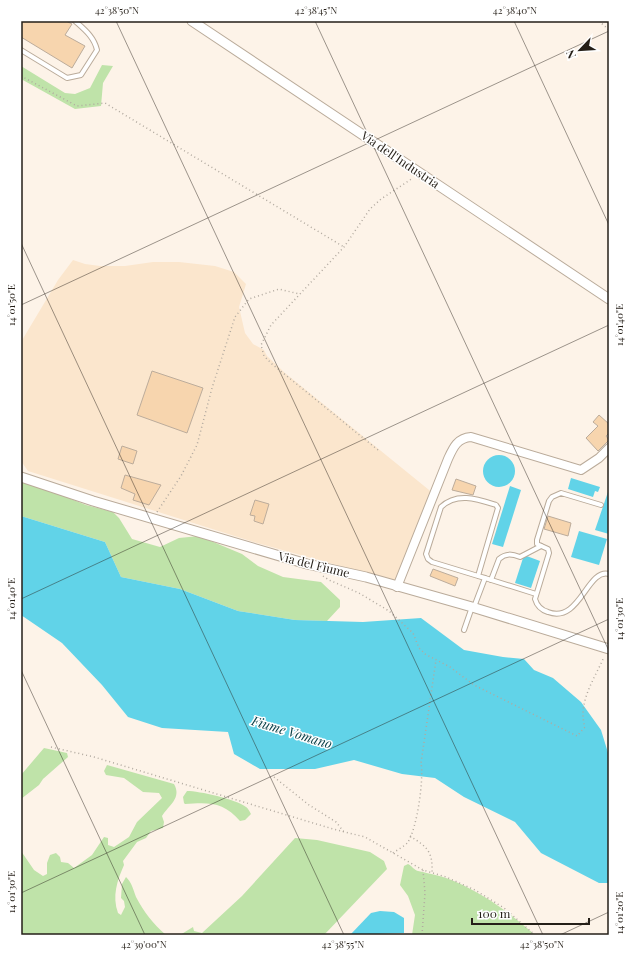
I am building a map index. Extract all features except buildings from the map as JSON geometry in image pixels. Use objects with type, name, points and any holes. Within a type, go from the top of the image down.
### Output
[{"type":"street","name":"Via dell'Industria","points":[[192,21],[609,298]]},
{"type":"street","points":[[397,587],[448,459],[459,441],[471,437],[581,470],[599,458],[609,448]]},
{"type":"street","name":"Via del Fiume","points":[[21,477],[153,519],[307,564],[366,577],[397,587],[473,607],[608,648]]},
{"type":"lane","points":[[21,50],[67,78],[81,75],[97,50],[95,42],[89,33],[76,21]]},
{"type":"lane","points":[[601,505],[561,493],[552,497],[549,501],[537,540],[537,544],[548,549],[549,554],[535,599],[540,608],[551,613],[563,612],[580,599],[596,577],[601,574],[609,574]]},
{"type":"lane","points":[[478,576],[498,508],[496,505],[473,498],[462,498],[451,501],[441,507],[426,554],[428,559],[432,562],[536,594]]},
{"type":"lane","points":[[492,580],[499,559],[509,554],[520,557],[541,546]]},
{"type":"lane","points":[[464,630],[485,578]]},
{"type":"path","points":[[598,21],[609,30]]},
{"type":"path","points":[[21,76],[77,106],[105,103],[344,247]]},
{"type":"path","points":[[378,450],[292,381],[264,356],[261,345],[265,334],[271,325],[344,247],[370,209],[381,199],[412,179],[418,172]]},
{"type":"path","points":[[153,519],[181,476],[197,445],[210,395],[235,317],[249,299],[279,289],[300,294]]},
{"type":"path","points":[[318,572],[329,580],[360,593],[389,611],[413,633],[419,648],[474,685],[577,736],[585,727],[582,717],[586,697],[608,648]]},
{"type":"path","points":[[393,853],[408,842],[418,813],[423,773],[421,763],[436,660]]},
{"type":"path","points":[[51,746],[102,759],[365,837],[424,870],[475,890],[504,908],[535,935]]},
{"type":"path","points":[[274,777],[309,805],[336,822],[344,832]]},
{"type":"path","points":[[410,836],[424,844],[433,858],[432,873]]},
{"type":"path","points":[[422,935],[425,893],[424,870]]},
{"type":"shaded area","points":[[73,260],[85,264],[100,266],[125,266],[153,262],[179,262],[215,266],[234,272],[246,284],[239,307],[245,333],[253,344],[264,350],[267,356],[285,373],[434,494],[397,581],[393,583],[355,570],[257,543],[28,471],[21,461],[21,342],[58,280]]},
{"type":"green space","points":[[102,65],[113,66],[103,83],[101,106],[75,109],[21,79],[21,66],[65,93],[75,94],[90,88]]},
{"type":"green space","points":[[21,479],[86,505],[113,512],[119,518],[132,539],[160,547],[179,538],[199,536],[242,554],[258,566],[283,577],[321,582],[340,600],[340,607],[327,621],[295,620],[238,611],[180,589],[121,577],[105,542],[21,516]]},
{"type":"green space","points":[[44,748],[67,753],[68,757],[43,779],[39,785],[21,799],[21,775]]},
{"type":"green space","points":[[107,765],[174,784],[176,789],[176,797],[174,801],[162,816],[164,822],[163,828],[151,831],[146,838],[137,842],[123,861],[124,865],[117,883],[115,895],[116,907],[118,913],[121,915],[125,907],[124,901],[121,898],[122,884],[126,877],[146,913],[157,927],[166,935],[21,935],[21,851],[34,870],[43,876],[47,874],[47,863],[50,855],[56,853],[60,857],[61,862],[68,863],[74,868],[92,855],[104,837],[108,838],[108,845],[114,847],[129,837],[137,822],[162,798],[159,793],[143,792],[124,778],[106,775],[104,771]]},
{"type":"green space","points":[[187,791],[226,798],[241,804],[249,810],[251,814],[245,820],[240,821],[228,810],[216,805],[209,803],[185,804],[183,797]]},
{"type":"green space","points":[[295,838],[317,840],[370,852],[384,861],[387,869],[324,935],[180,935],[193,927],[194,931],[202,933],[242,896]]},
{"type":"green space","points":[[408,864],[417,870],[447,878],[478,893],[507,912],[535,935],[412,935],[415,915],[408,896],[400,885],[404,866]]},
{"type":"water","points":[[496,455],[502,455],[512,462],[515,471],[514,477],[508,484],[502,487],[496,487],[486,480],[483,474],[483,468],[490,458]]},
{"type":"water","points":[[571,478],[600,487],[598,492],[595,491],[593,497],[568,489]]},
{"type":"water","points":[[510,486],[521,490],[503,547],[492,544]]},
{"type":"water","points":[[609,489],[609,534],[595,530]]},
{"type":"water","name":"Fiume Vomano","points":[[21,516],[105,542],[121,577],[180,589],[238,611],[295,620],[363,622],[421,618],[464,650],[524,659],[534,670],[553,678],[581,702],[601,730],[609,756],[609,883],[599,883],[541,853],[515,822],[464,797],[435,778],[402,774],[354,760],[315,769],[260,769],[234,754],[228,732],[162,728],[128,717],[102,685],[62,643],[21,615]]},
{"type":"water","points":[[579,531],[607,539],[599,565],[571,557]]},
{"type":"water","points":[[524,555],[540,561],[531,588],[515,583]]},
{"type":"water","points":[[380,911],[394,912],[404,918],[404,933],[350,935],[371,913]]}]
